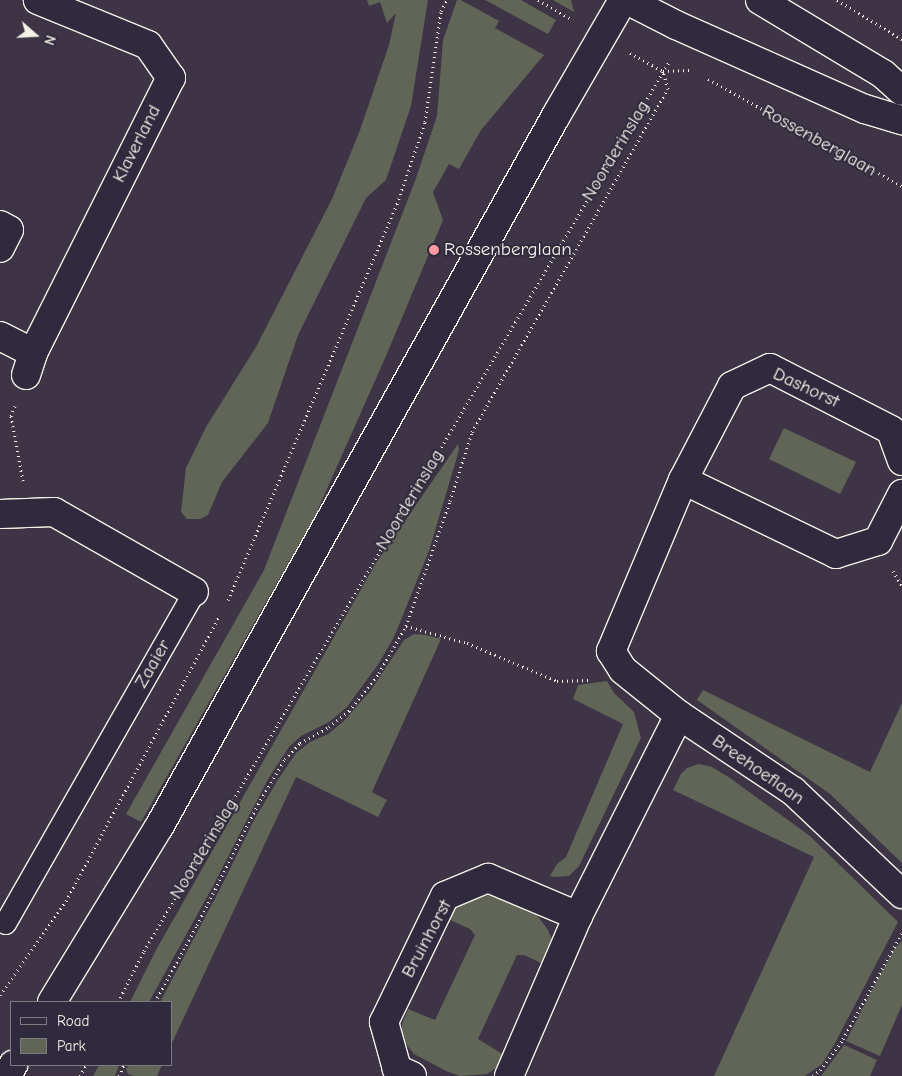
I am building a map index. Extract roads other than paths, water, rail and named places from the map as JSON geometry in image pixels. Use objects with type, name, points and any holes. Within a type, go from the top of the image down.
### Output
[{"type":"street","name":"Klaverland","points":[[0,336],[29,364],[171,78],[148,45],[38,0]]},
{"type":"street","points":[[53,1001],[159,827],[557,114],[625,0],[865,109],[902,120]]},
{"type":"street","points":[[760,0],[883,74],[902,91]]},
{"type":"street","points":[[0,225],[9,230],[0,248]]},
{"type":"street","name":"Dashorst","points":[[617,660],[683,480],[732,386],[770,368],[891,430],[902,459]]},
{"type":"street","points":[[683,480],[836,554],[878,541],[902,494]]},
{"type":"street","name":"Zaaier","points":[[0,514],[54,512],[194,592]]},
{"type":"street","name":"Breehoeflaan","points":[[617,660],[679,716],[793,791],[902,894]]},
{"type":"street","points":[[509,1076],[578,916],[679,716]]},
{"type":"street","name":"Bruinhorst","points":[[412,1076],[397,1069],[384,1022],[445,896],[488,878],[578,916]]},
{"type":"lane","name":"Zaaier","points":[[5,923],[194,592]]},
{"type":"place","name":"Rossenberglaan","points":[[434,250]]}]
